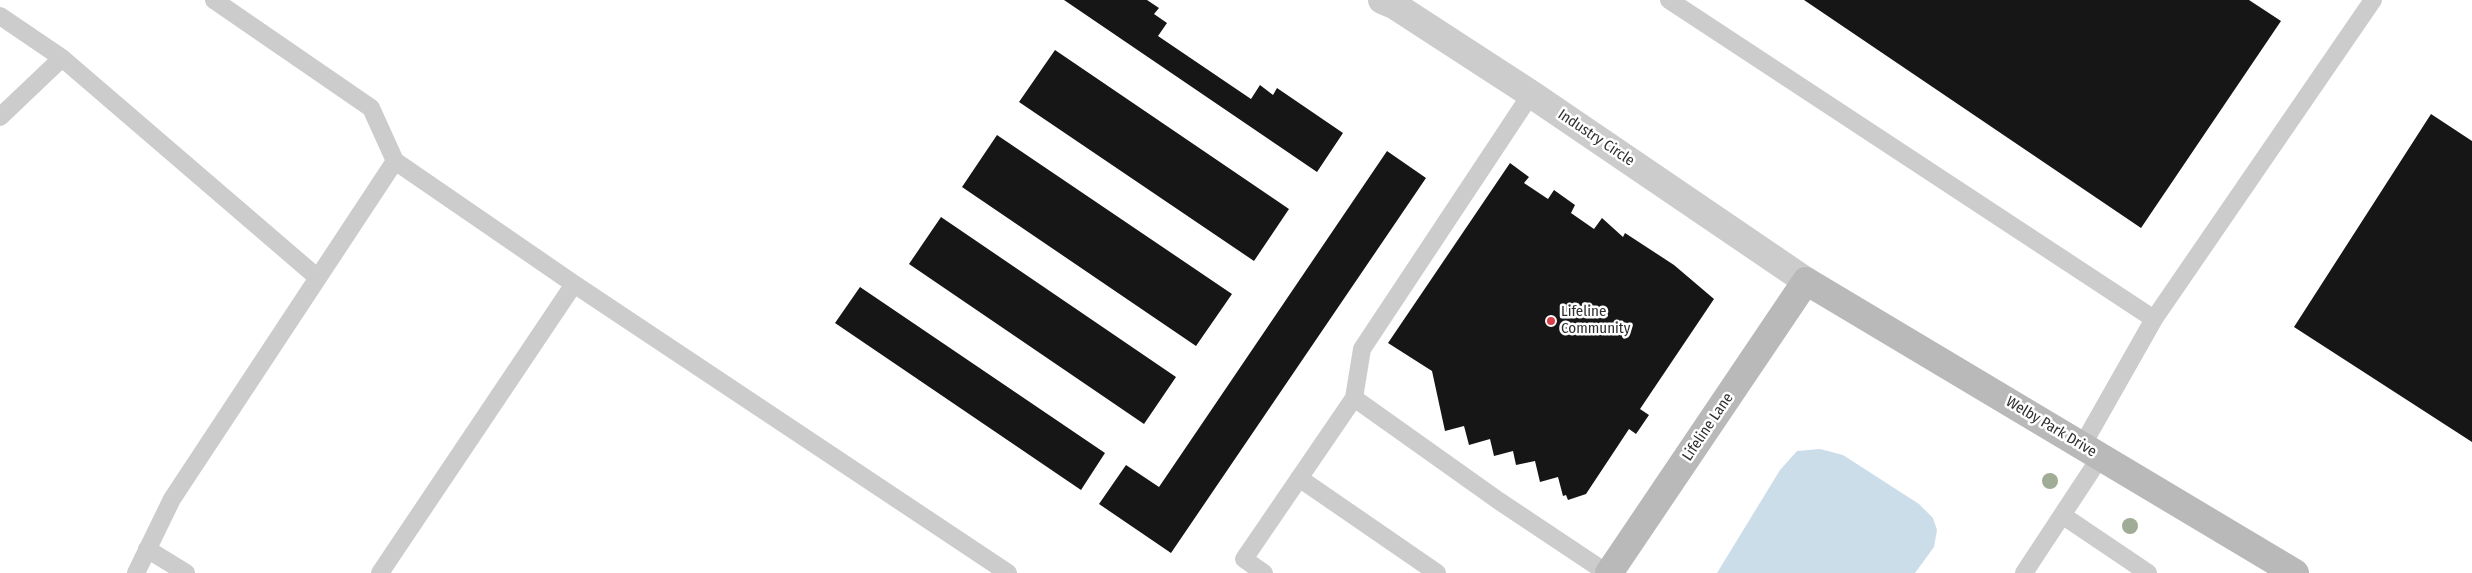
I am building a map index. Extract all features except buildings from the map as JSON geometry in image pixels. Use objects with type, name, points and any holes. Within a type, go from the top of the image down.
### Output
[{"type":"street","name":"Industry Circle","points":[[1382,0],[1394,5],[1531,94],[1806,281]]},
{"type":"street","name":"Welby Park Drive","points":[[1806,281],[2295,573]]},
{"type":"street","name":"Lifeline Lane","points":[[1608,573],[1806,281]]},
{"type":"lane","points":[[214,0],[371,108],[395,161],[574,284],[1008,573]]},
{"type":"lane","points":[[1669,0],[2154,319]]},
{"type":"lane","points":[[2024,573],[2062,515],[2154,319],[2373,0]]},
{"type":"lane","points":[[0,16],[62,58],[318,278]]},
{"type":"lane","points":[[0,117],[62,58]]},
{"type":"lane","points":[[1264,573],[1244,559],[1354,398],[1362,350],[1531,94]]},
{"type":"lane","points":[[136,573],[172,499],[395,161]]},
{"type":"lane","points":[[380,573],[574,284]]},
{"type":"lane","points":[[1354,398],[1499,501],[1608,573]]},
{"type":"lane","points":[[1299,478],[1437,573]]},
{"type":"lane","points":[[2062,515],[2148,573]]},
{"type":"lane","points":[[148,549],[186,573]]},
{"type":"water","points":[[1820,449],[1843,455],[1919,504],[1933,518],[1937,530],[1934,547],[1915,573],[1717,573],[1780,470],[1797,451]]},
{"type":"place","name":"Lifeline Community","points":[[1551,321]]}]
